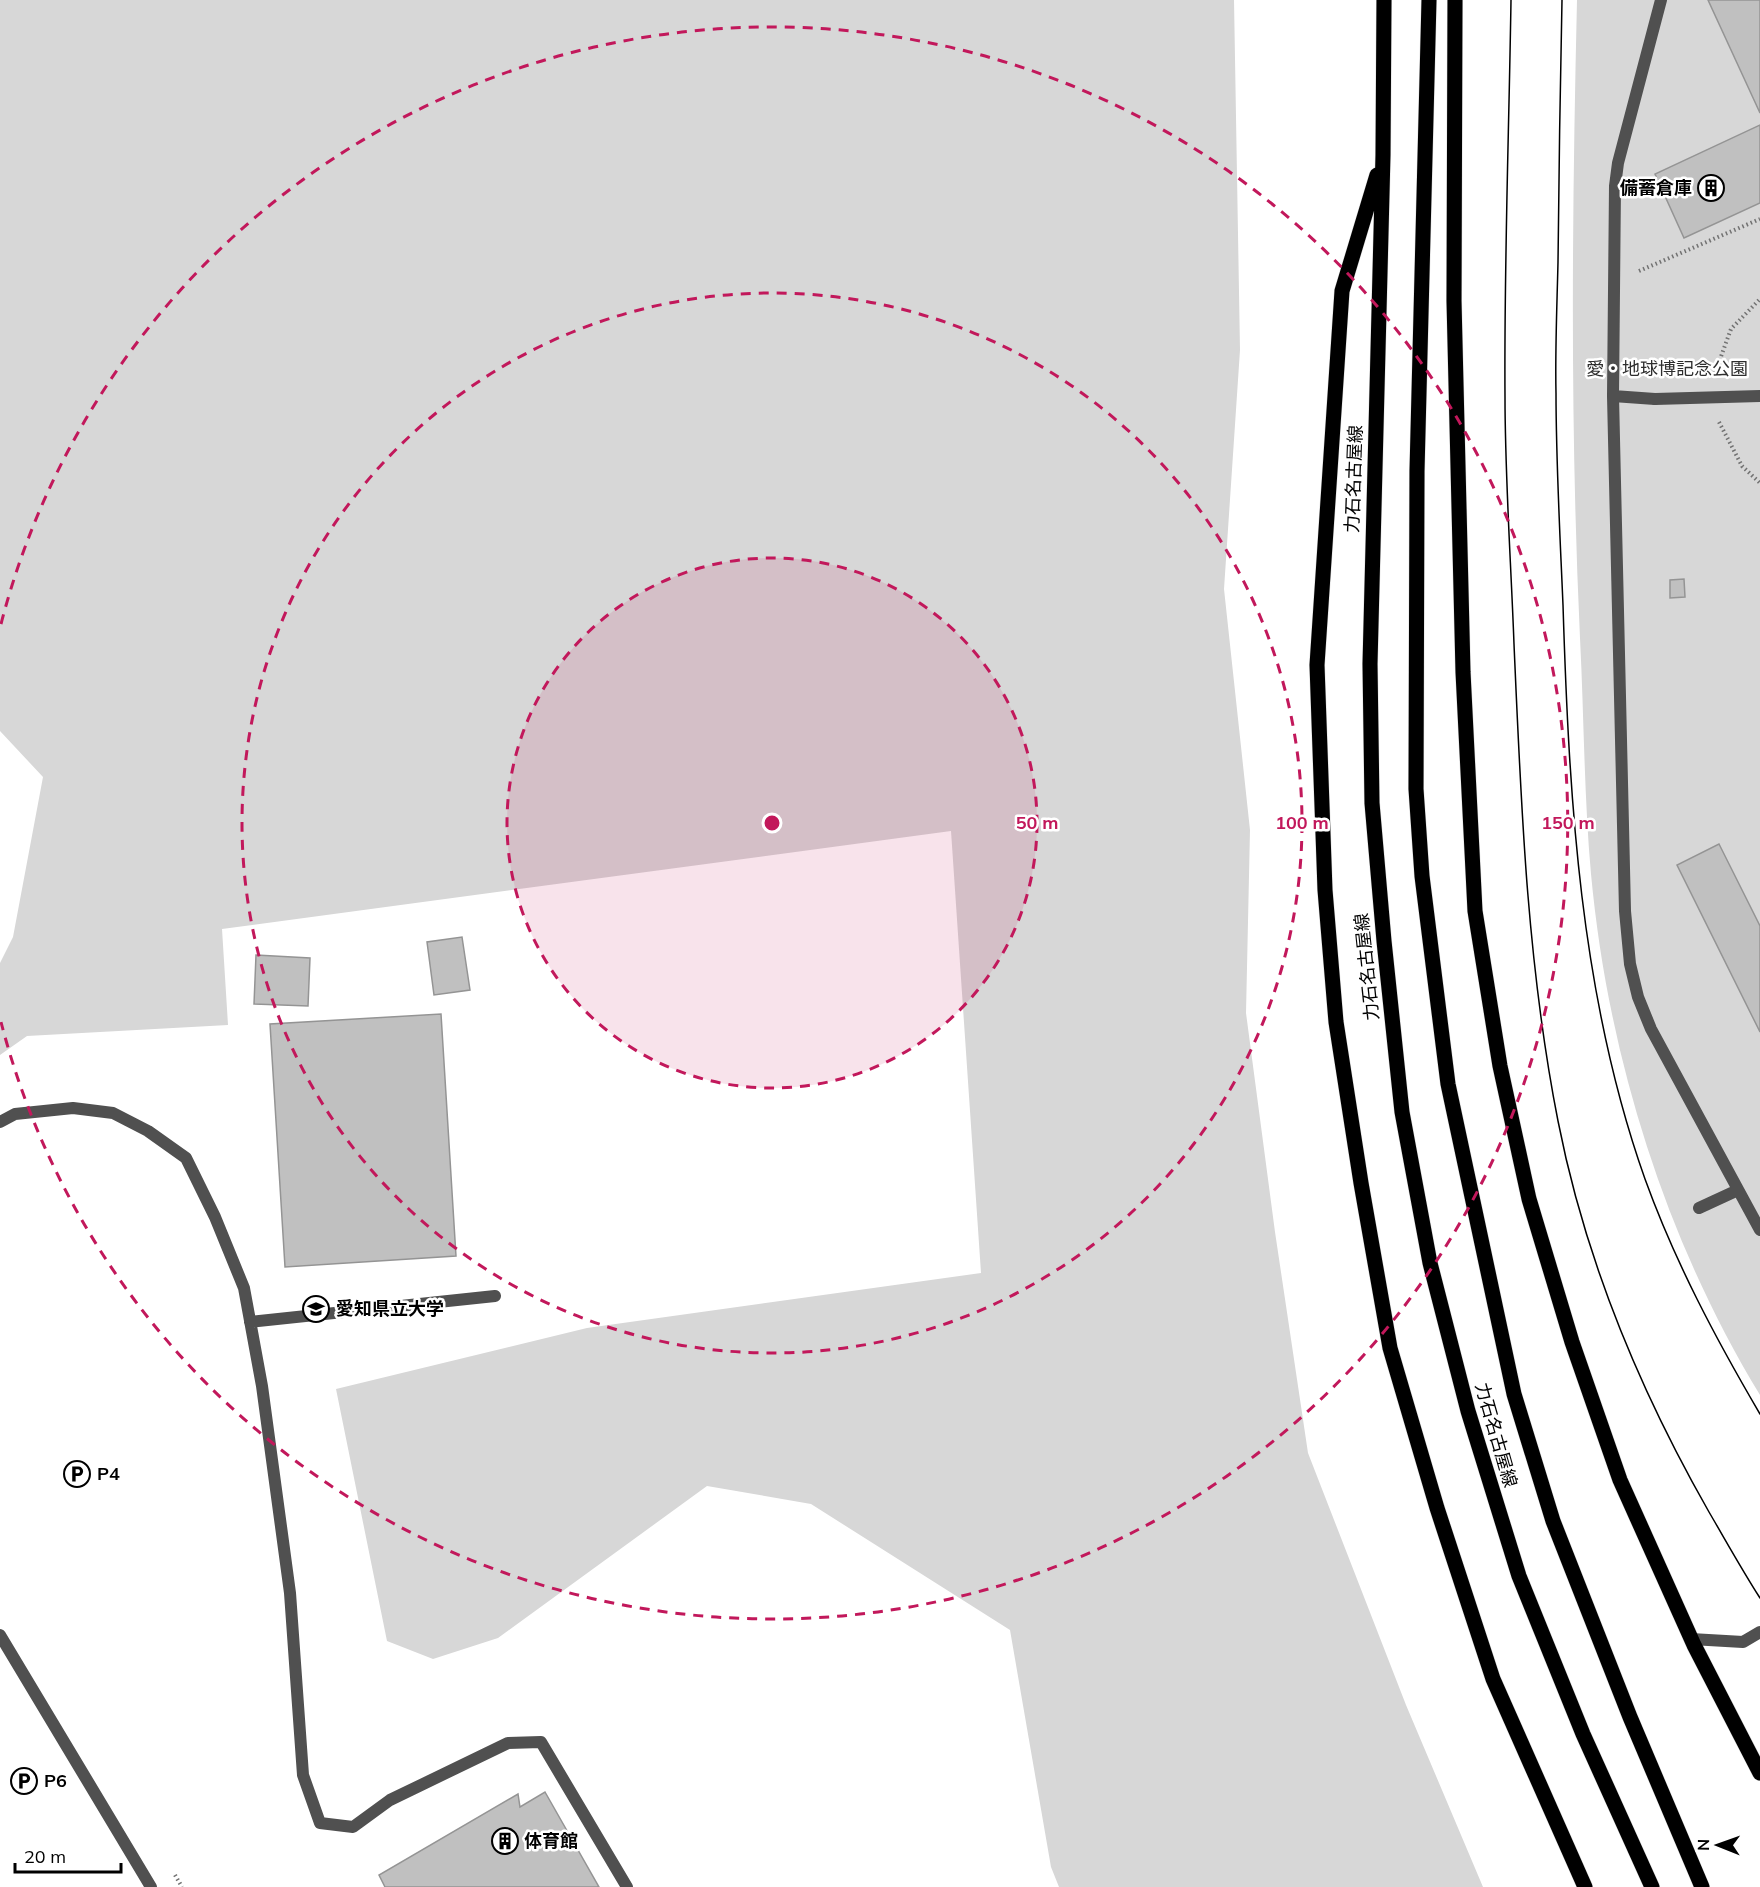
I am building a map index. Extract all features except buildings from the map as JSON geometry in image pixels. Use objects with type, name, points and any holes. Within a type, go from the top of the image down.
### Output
[{"type":"main road","name":"力石名古屋線","points":[[1384,0],[1383,155],[1370,642],[1372,803],[1402,1112],[1433,1274],[1468,1411],[1518,1576],[1583,1734],[1652,1887]]},
{"type":"main road","name":"力石名古屋線","points":[[1429,0],[1417,471],[1416,789],[1422,876],[1448,1084],[1514,1394],[1553,1521],[1630,1717],[1701,1887]]},
{"type":"main road","points":[[1455,0],[1454,301],[1463,672],[1475,911],[1500,1066],[1529,1199],[1572,1342],[1620,1480],[1691,1638],[1760,1773]]},
{"type":"main road","points":[[1383,155],[1342,291],[1317,665],[1325,890],[1336,1022],[1390,1348],[1437,1508],[1493,1678],[1585,1887]]},
{"type":"lane","points":[[1661,0],[1618,163],[1615,186],[1613,396],[1625,911],[1630,964],[1638,997],[1651,1029],[1760,1230]]},
{"type":"lane","points":[[1613,396],[1655,399],[1760,396]]},
{"type":"lane","points":[[0,1122],[15,1114],[73,1108],[113,1113],[148,1131],[186,1158],[215,1217],[244,1288],[262,1386],[290,1593],[303,1775],[320,1823],[353,1827],[390,1800],[508,1743],[541,1742],[627,1887]]},
{"type":"lane","points":[[1699,1208],[1738,1190]]},
{"type":"lane","points":[[250,1322],[495,1296]]},
{"type":"lane","points":[[1691,1638],[1743,1642],[1760,1632]]},
{"type":"lane","points":[[0,1635],[151,1887]]},
{"type":"path","points":[[1614,282],[1760,219]]},
{"type":"green space","points":[[0,0],[1234,0],[1240,350],[1224,589],[1250,830],[1246,1013],[1275,1232],[1308,1453],[1406,1705],[1483,1887],[1059,1887],[1051,1867],[1010,1630],[811,1504],[707,1486],[498,1638],[433,1659],[387,1641],[336,1389],[587,1328],[981,1273],[951,831],[222,929],[228,1025],[27,1036],[0,1055],[0,963],[13,937],[43,777],[0,731]]},
{"type":"green space","name":"愛・地球博記念公園","points":[[1577,0],[1760,0],[1760,1395],[1726,1335],[1669,1210],[1646,1144],[1627,1078],[1611,1010],[1599,942],[1587,815],[1573,399]]},
{"type":"tram line","points":[[1511,0],[1505,297],[1506,459],[1527,884],[1547,1062],[1569,1172],[1599,1273],[1618,1323],[1660,1419],[1684,1466],[1760,1598]]},
{"type":"tram line","points":[[1562,0],[1556,344],[1557,446],[1569,750],[1574,823],[1592,968],[1623,1110],[1645,1179],[1669,1240],[1697,1300],[1760,1414]]},
{"type":"place","name":"備蓄倉庫","points":[[1711,188]]},
{"type":"place","name":"愛知県立大学","points":[[316,1309]]},
{"type":"place","name":"P4","points":[[77,1474]]},
{"type":"place","name":"P6","points":[[24,1781]]},
{"type":"place","name":"体育館","points":[[505,1841]]}]
